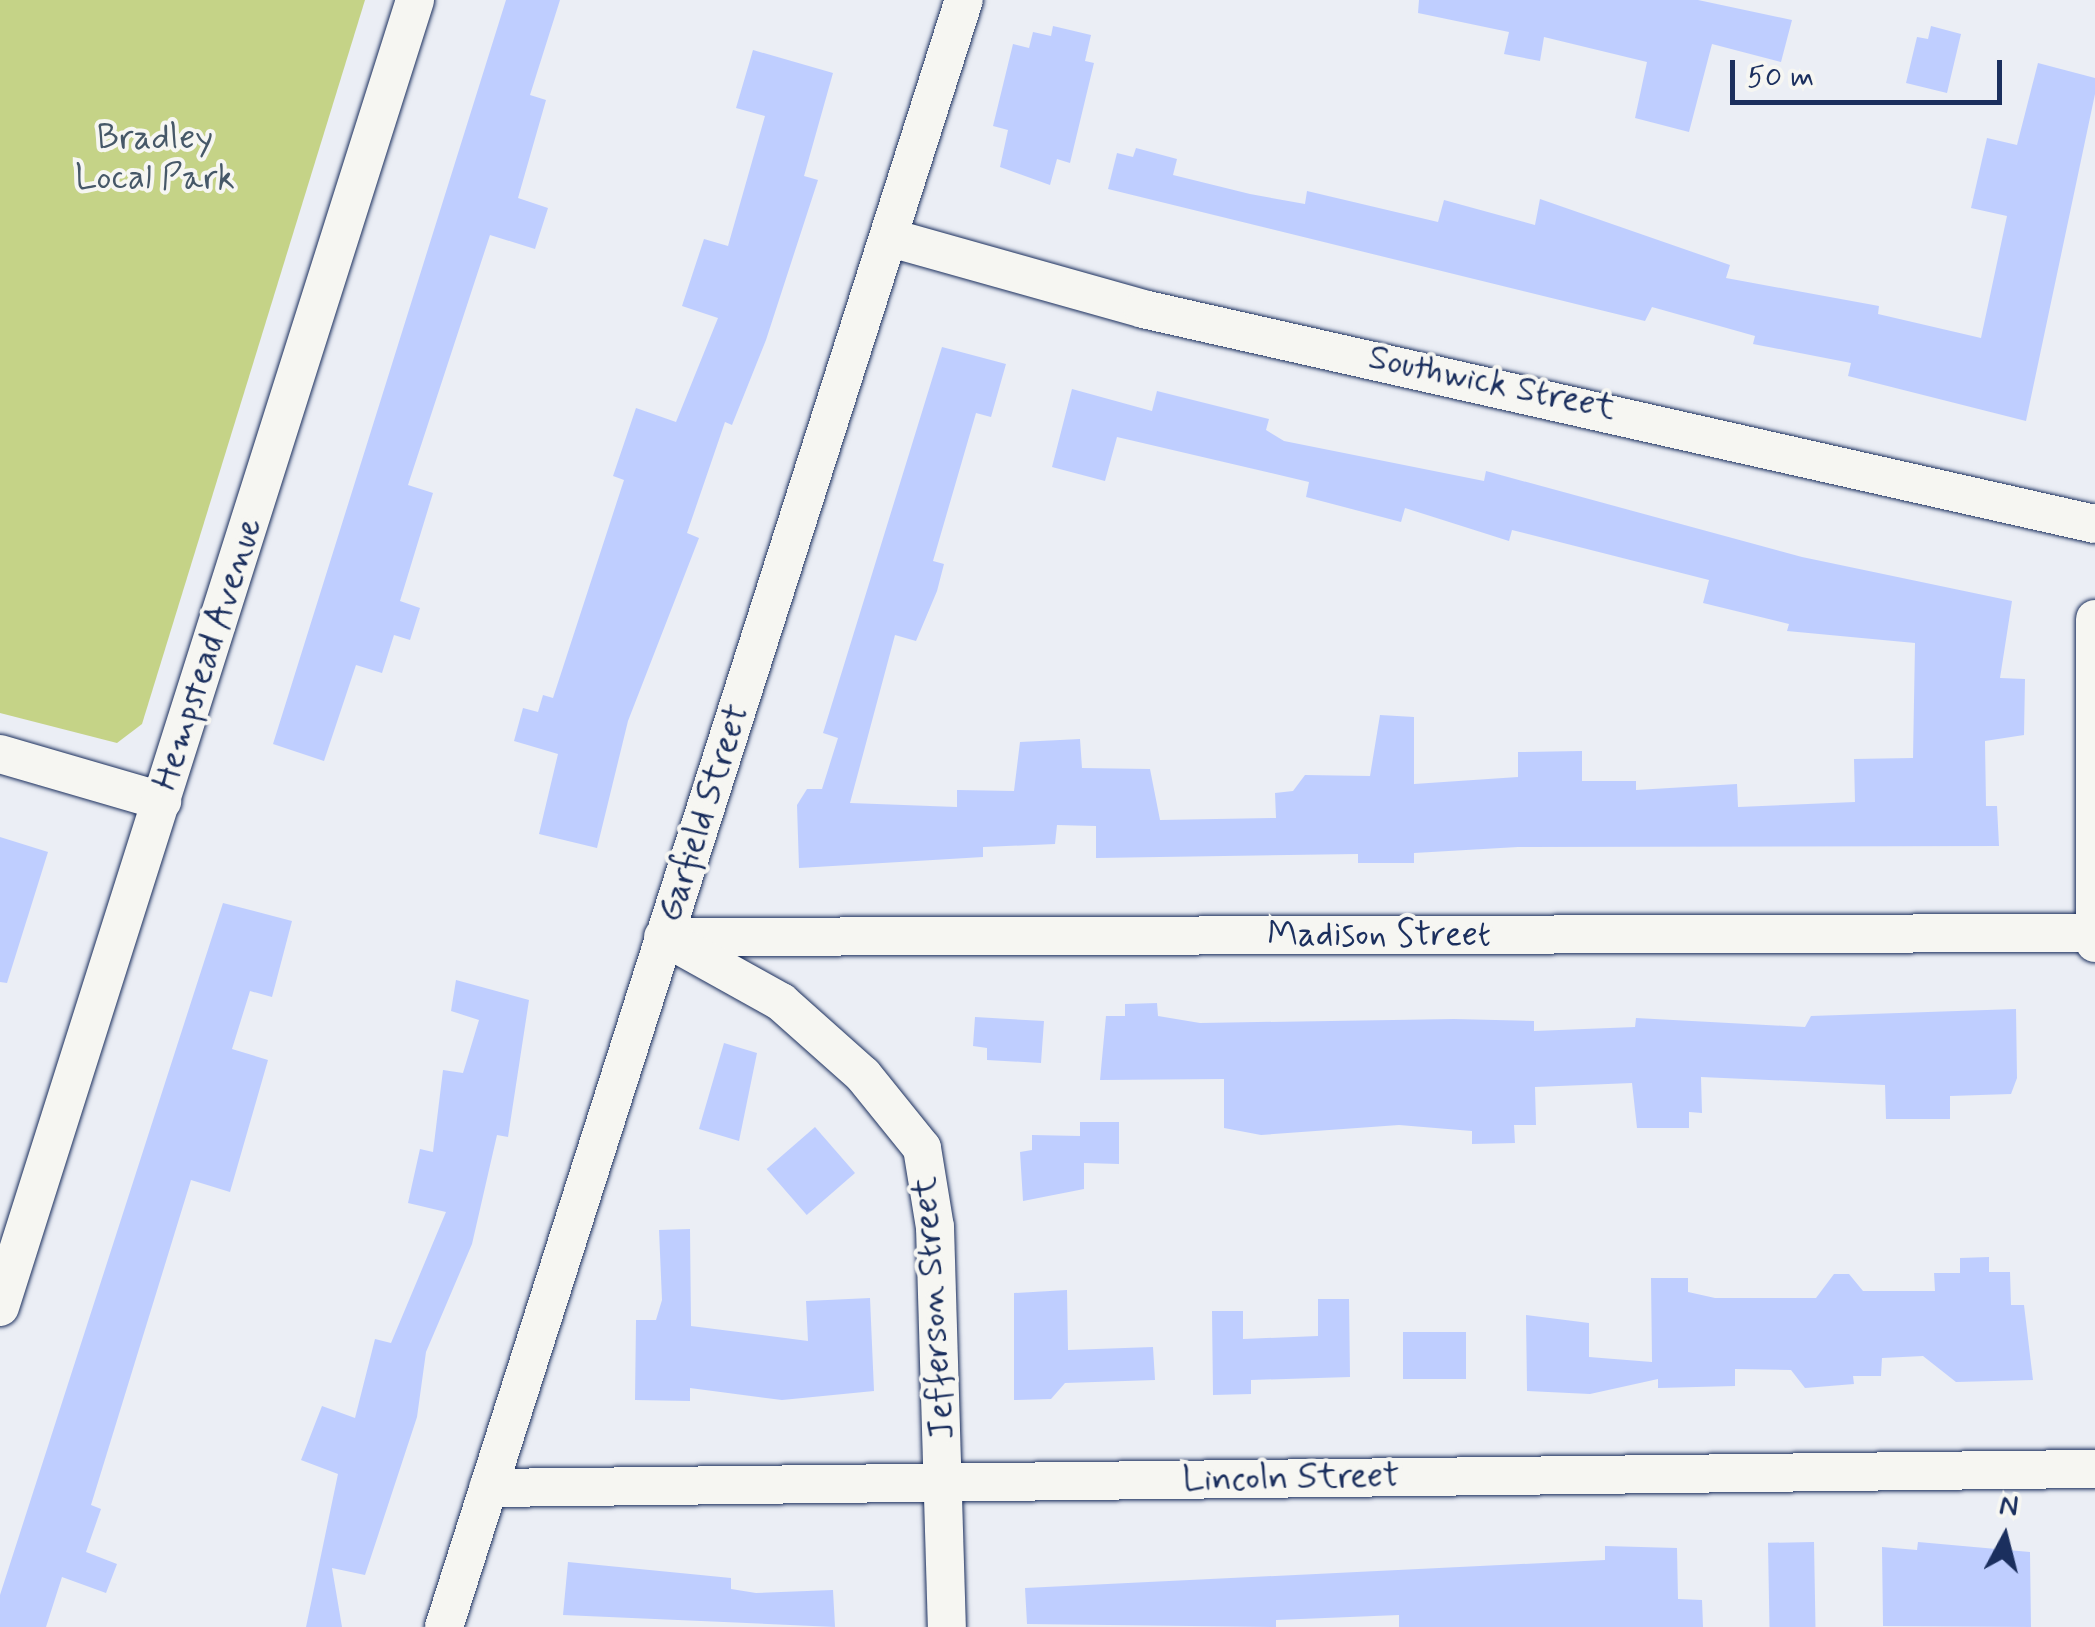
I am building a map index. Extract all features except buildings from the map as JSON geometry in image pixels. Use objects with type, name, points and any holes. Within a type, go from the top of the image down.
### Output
[{"type":"street","name":"Hempstead Avenue","points":[[0,1308],[415,0]]},
{"type":"street","name":"Garfield Street","points":[[444,1627],[964,0]]},
{"type":"street","name":"Southwick Street","points":[[891,238],[1143,308],[2095,524]]},
{"type":"street","points":[[2095,619],[2095,943]]},
{"type":"street","points":[[0,754],[162,801]]},
{"type":"street","name":"Madison Street","points":[[664,936],[2095,934]]},
{"type":"street","name":"Jefferson Street","points":[[664,936],[781,1002],[862,1075],[922,1148],[944,1482],[947,1627]]},
{"type":"street","name":"Lincoln Street","points":[[488,1488],[2095,1469]]},
{"type":"green space","name":"Bradley Local Park","points":[[0,0],[365,0],[142,724],[117,743],[0,713]]}]
